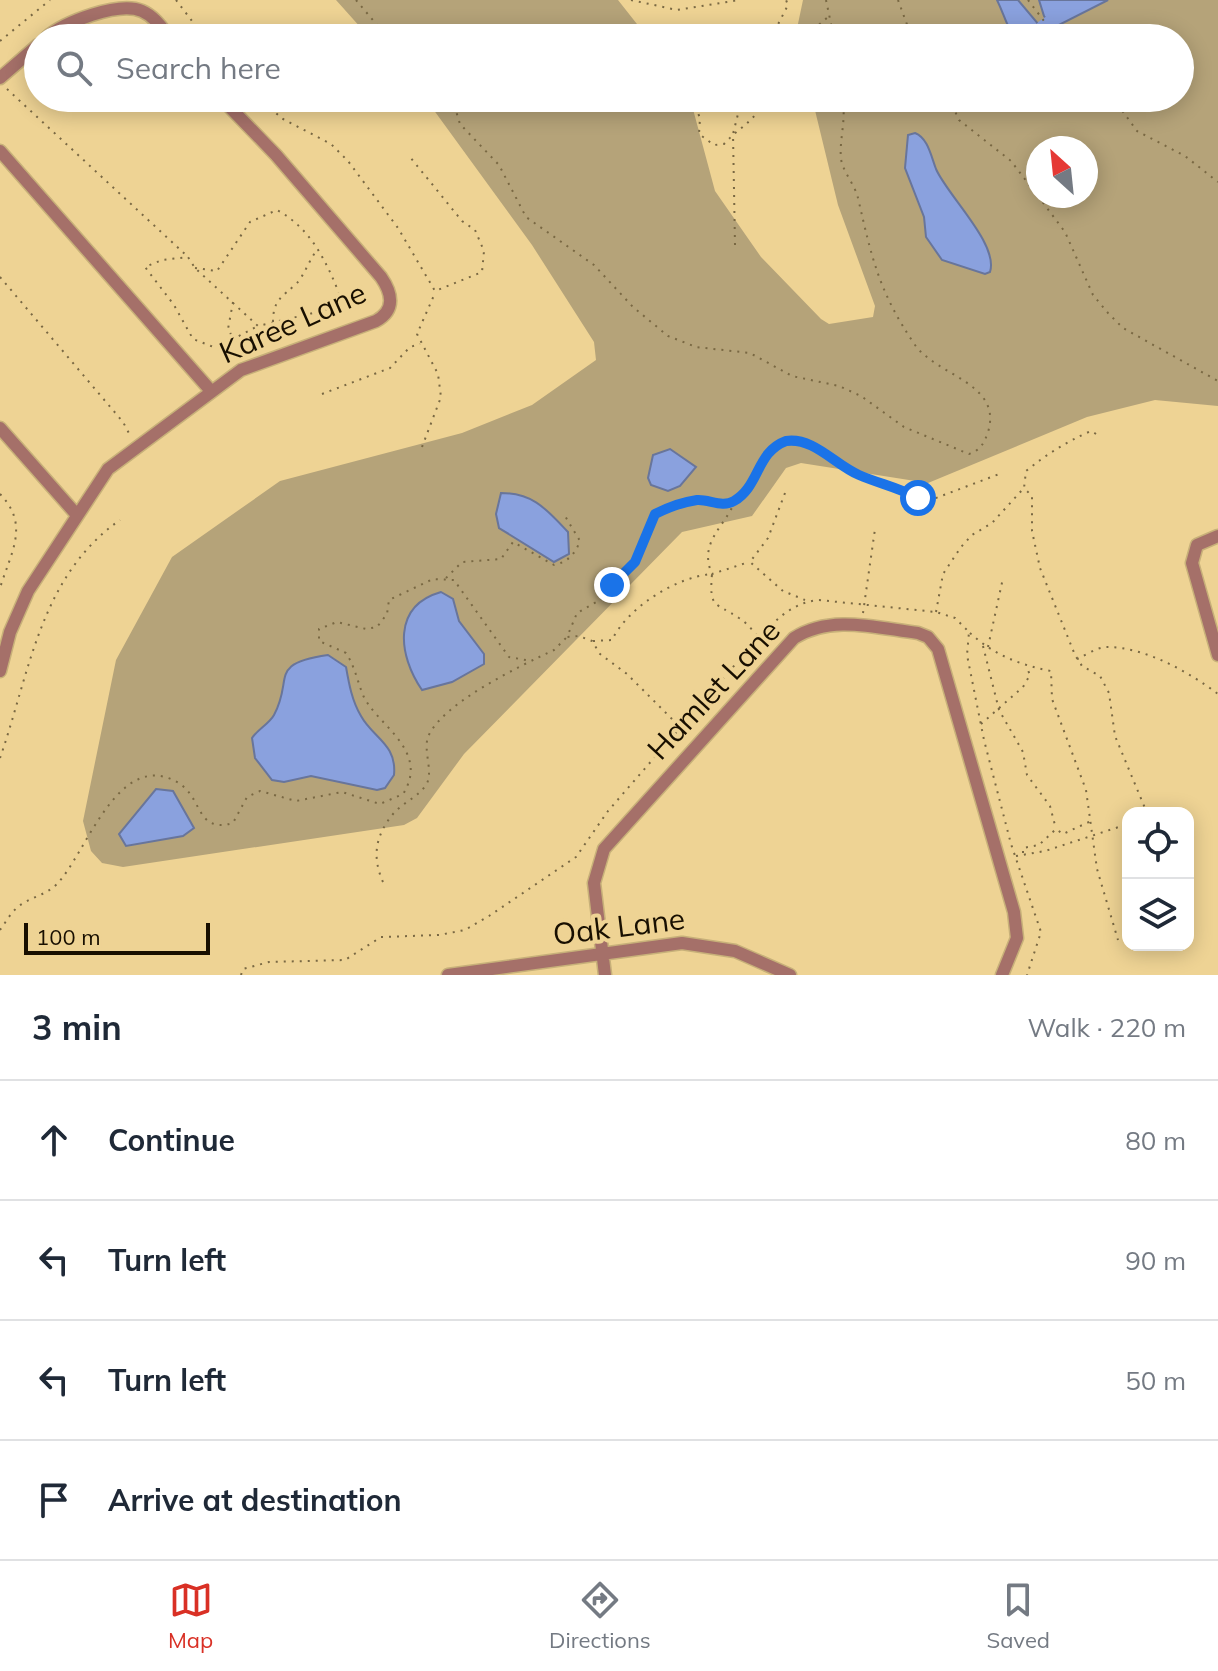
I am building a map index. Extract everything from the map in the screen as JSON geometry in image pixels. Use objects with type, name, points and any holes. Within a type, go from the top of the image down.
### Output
[{"type":"street","points":[[69,24],[127,8],[145,12],[157,24]]},
{"type":"street","points":[[0,80],[24,58]]},
{"type":"street","name":"Karee Lane","points":[[0,671],[23,600],[108,469],[211,391],[259,361],[376,321],[388,311],[391,297],[373,267],[235,112]]},
{"type":"street","points":[[0,151],[211,391]]},
{"type":"street","points":[[0,428],[76,514]]},
{"type":"street","points":[[1218,536],[1197,545],[1192,563],[1218,655]]},
{"type":"street","name":"Hamlet Lane","points":[[605,975],[594,883],[598,860],[604,849],[794,638],[819,624],[918,633],[928,637],[938,649],[1014,912],[1017,938],[1002,975]]},
{"type":"street","name":"Oak Lane","points":[[448,975],[682,943],[735,951],[790,975]]},
{"type":"path","points":[[0,41],[50,0]]},
{"type":"path","points":[[176,0],[194,24]]},
{"type":"path","points":[[356,0],[376,24]]},
{"type":"path","points":[[631,0],[677,10],[739,0]]},
{"type":"path","points":[[779,24],[786,0]]},
{"type":"path","points":[[826,0],[830,24]]},
{"type":"path","points":[[898,0],[907,24]]},
{"type":"path","points":[[1028,0],[1047,24]]},
{"type":"path","points":[[820,24],[828,17]]},
{"type":"path","points":[[0,80],[24,103]]},
{"type":"path","points":[[34,112],[258,326]]},
{"type":"path","points":[[275,112],[331,144],[348,161],[398,228],[435,291]]},
{"type":"path","points":[[456,112],[460,124],[499,165],[526,217],[594,265],[633,307],[668,336],[696,347],[750,353],[792,376],[839,386],[879,408],[904,427],[969,454],[984,442],[989,426],[989,408],[981,394],[919,351],[888,304],[867,245],[856,191],[841,159],[842,112]]},
{"type":"path","points":[[698,112],[699,134],[714,145],[724,144],[733,134],[745,129],[757,112]]},
{"type":"path","points":[[735,245],[733,134],[738,112]]},
{"type":"path","points":[[955,112],[959,120],[1011,161],[1026,180]]},
{"type":"path","points":[[1123,112],[1137,131],[1185,156],[1218,182]]},
{"type":"path","points":[[410,157],[462,221],[475,230],[484,251],[482,272],[435,291],[417,334],[438,374],[441,397],[422,447]]},
{"type":"path","points":[[1047,208],[1065,232],[1093,295],[1108,313],[1123,328],[1218,381]]},
{"type":"path","points":[[188,257],[162,260],[145,267],[174,305],[193,339],[216,348],[258,326],[330,309],[341,298],[318,249],[288,216],[277,210],[250,222],[217,271],[195,268]]},
{"type":"path","points":[[273,323],[273,308],[280,294],[297,283],[318,249]]},
{"type":"path","points":[[0,277],[123,422],[136,445]]},
{"type":"path","points":[[233,301],[228,329],[234,339]]},
{"type":"path","points":[[322,394],[390,368],[410,347],[421,344]]},
{"type":"path","points":[[936,612],[943,574],[972,535],[992,523],[1024,488],[1026,471],[1069,441],[1091,431],[1096,434]]},
{"type":"path","points":[[759,637],[739,617],[720,610],[714,601],[711,537],[750,484],[764,455],[778,444],[794,440],[810,445],[858,475],[896,486],[928,501],[1002,473]]},
{"type":"path","points":[[1024,488],[1032,496],[1032,531],[1040,568],[1077,659],[1100,676],[1109,693],[1115,736],[1145,807]]},
{"type":"path","points":[[567,637],[612,640],[620,623],[670,583],[750,562],[768,538],[785,493]]},
{"type":"path","points":[[0,494],[15,509],[18,526],[0,588]]},
{"type":"path","points":[[383,882],[374,850],[394,813],[419,794],[429,780],[428,737],[454,704],[554,650],[567,637],[577,613],[603,598],[616,577],[635,562],[655,514],[700,500],[727,504],[736,500]]},
{"type":"path","points":[[0,930],[19,906],[60,881],[109,802],[137,780],[150,777],[177,782],[194,798],[205,819],[211,825],[220,826],[233,823],[247,797],[260,791],[296,801],[342,792],[380,804],[403,794],[408,768],[403,744],[367,702],[346,653],[319,641],[317,635],[329,623],[377,627],[387,614],[389,600],[423,583],[446,578],[462,562],[501,559],[513,542],[554,565],[563,563],[574,554],[580,541],[565,516]]},
{"type":"path","points":[[0,758],[15,703],[49,605],[90,542],[120,520]]},
{"type":"path","points":[[861,626],[875,529]]},
{"type":"path","points":[[750,562],[783,591],[806,601],[936,612],[955,618],[988,648],[1027,666],[1051,671],[1052,699],[1086,790],[1097,869],[1118,940]]},
{"type":"path","points":[[446,578],[459,584],[476,615],[509,657],[531,661]]},
{"type":"path","points":[[988,648],[1003,578]]},
{"type":"path","points":[[241,975],[243,969],[269,962],[345,960],[381,937],[439,935],[465,930],[489,916],[576,857],[608,811],[759,637],[786,612],[806,601]]},
{"type":"path","points":[[969,632],[967,655],[981,725],[1015,857],[1041,932],[1027,975]]},
{"type":"path","points":[[592,641],[600,654],[627,674],[645,696],[698,745]]},
{"type":"path","points":[[983,645],[998,705],[1023,752],[1027,775],[1050,806],[1056,829],[1063,834],[1091,821]]},
{"type":"path","points":[[1077,659],[1105,646],[1130,652],[1180,669],[1218,694]]},
{"type":"path","points":[[981,725],[998,705],[1023,687],[1030,675],[1027,666]]},
{"type":"path","points":[[1015,857],[1045,851],[1122,826]]},
{"type":"path","points":[[1023,854],[1023,848],[1039,845],[1056,829]]},
{"type":"shaded area","points":[[336,0],[618,0],[637,24],[357,24]]},
{"type":"shaded area","points":[[803,0],[1218,0],[1218,406],[1155,400],[1087,417],[928,483],[801,463],[786,468],[752,516],[682,532],[464,754],[417,818],[404,825],[123,867],[102,863],[91,851],[83,821],[116,660],[172,557],[280,481],[462,433],[532,405],[596,360],[594,342],[532,245],[435,112],[694,112],[715,191],[761,257],[829,324],[873,317],[875,306],[838,205],[815,112],[1194,112],[1194,24],[798,24]]},
{"type":"water","points":[[997,0],[1018,0],[1038,24],[1008,24]]},
{"type":"water","points":[[1039,0],[1108,0],[1061,24],[1050,24]]},
{"type":"water","points":[[915,133],[926,143],[942,180],[980,234],[991,261],[990,272],[985,274],[942,260],[926,237],[924,217],[905,168],[908,135]]},
{"type":"water","points":[[670,449],[696,467],[680,486],[668,491],[651,485],[648,478],[653,455]]},
{"type":"water","points":[[501,493],[522,496],[546,510],[568,532],[569,554],[554,562],[499,528],[496,514]]},
{"type":"water","points":[[441,592],[453,599],[459,621],[484,654],[484,664],[452,682],[422,690],[408,662],[404,633],[414,608]]},
{"type":"water","points":[[328,655],[346,667],[358,710],[392,756],[394,775],[385,788],[377,790],[311,776],[284,782],[272,780],[255,758],[252,738],[274,715],[289,668]]},
{"type":"water","points":[[156,789],[173,791],[194,828],[183,836],[126,846],[119,834]]},
{"type":"route","points":[[612,585],[616,577],[635,562],[655,514],[700,500],[727,504],[736,500],[757,474],[769,449],[786,441],[810,445],[858,475],[896,486],[918,498]]}]
